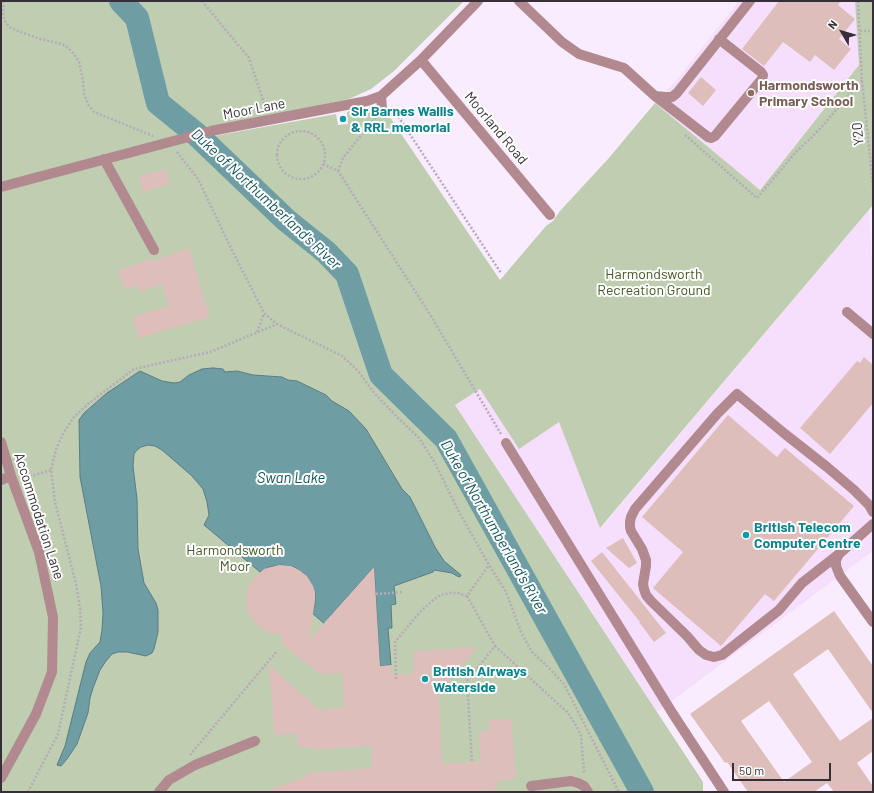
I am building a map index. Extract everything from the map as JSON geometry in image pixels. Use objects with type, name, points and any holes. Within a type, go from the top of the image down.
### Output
[{"type":"street","name":"Moor Lane","points":[[1,187],[211,131],[367,101],[382,95],[421,60],[478,1]]},
{"type":"street","points":[[518,1],[562,42],[579,54],[624,68],[655,96],[708,137],[712,138],[762,79],[763,75],[719,40]]},
{"type":"street","points":[[655,96],[672,97],[675,95],[750,1]]},
{"type":"street","name":"Moorland Road","points":[[421,60],[550,215]]},
{"type":"street","points":[[382,95],[382,109]]},
{"type":"street","points":[[104,159],[154,250]]},
{"type":"street","points":[[847,312],[873,334]]},
{"type":"street","points":[[873,512],[869,505],[854,490],[737,394],[717,414],[635,509],[631,517],[630,527],[646,560],[643,584],[646,595],[699,650],[706,655],[714,657],[722,655],[779,610],[802,583],[839,554],[873,524]]},
{"type":"street","name":"Accommodation Lane","points":[[1,442],[15,474],[39,552],[53,617],[52,672],[36,714],[1,778]]},
{"type":"street","points":[[506,443],[673,714],[724,792]]},
{"type":"street","points":[[1,480],[15,474]]},
{"type":"street","points":[[839,554],[836,560],[836,566],[840,576],[873,622]]},
{"type":"street","points":[[159,792],[169,780],[195,765],[255,741]]},
{"type":"street","points":[[531,786],[571,782],[581,784],[587,790]]},
{"type":"path","points":[[202,1],[249,58],[264,103],[267,121]]},
{"type":"path","name":"Y20","points":[[858,1],[862,80],[873,186]]},
{"type":"path","points":[[860,31],[873,31]]},
{"type":"path","points":[[681,132],[757,198],[796,152],[818,131],[862,80]]},
{"type":"path","points":[[382,95],[501,273]]},
{"type":"path","points":[[338,171],[343,158],[382,109]]},
{"type":"path","points":[[296,131],[312,133],[323,145],[325,160],[323,164],[322,168],[316,174],[309,178],[302,180],[294,178],[287,175],[281,169],[278,162],[278,146],[289,134],[296,131]]},
{"type":"path","points":[[323,164],[338,171],[431,316],[506,443]]},
{"type":"path","points":[[256,332],[264,313]]},
{"type":"path","points":[[28,792],[58,734],[80,627],[80,608],[76,584],[55,502],[51,470],[56,449],[64,432],[74,417],[88,404],[134,369],[210,352],[277,324],[342,356],[358,371],[398,418],[419,438],[435,462],[459,512],[506,592],[521,632],[532,652],[564,684],[619,792]]},
{"type":"path","points":[[15,474],[21,479],[51,470]]},
{"type":"path","points":[[467,596],[489,565]]},
{"type":"path","points":[[376,594],[403,592]]},
{"type":"path","points":[[396,679],[395,642],[420,612],[440,595],[458,593],[467,596],[495,646],[571,717],[580,736],[587,790]]},
{"type":"path","points":[[472,762],[467,681],[495,646]]},
{"type":"path","points":[[185,760],[277,651]]},
{"type":"shaded area","name":"Harmondsworth Primary School","points":[[739,1],[855,1],[859,65],[759,190],[655,103],[675,82]]},
{"type":"shaded area","points":[[869,210],[873,278],[873,551],[657,712],[455,405],[480,389],[559,422],[601,528]]},
{"type":"green space","name":"Harmondsworth Moor","points":[[1,1],[464,1],[394,71],[371,89],[349,99],[195,133],[286,220],[326,252],[347,274],[381,375],[446,439],[642,792],[1,792]]},
{"type":"green space","name":"Harmondsworth Recreation Ground","points":[[855,1],[873,1],[873,205],[600,528],[559,422],[519,449],[480,389],[455,405],[703,782],[703,792],[648,792],[449,437],[434,419],[388,371],[354,271],[338,253],[272,196],[208,137],[336,114],[338,125],[348,124],[347,112],[379,105],[385,110],[500,280],[546,226],[553,221],[560,211],[608,159],[655,103],[760,190],[859,65]]},
{"type":"water","name":"Swan Lake","points":[[202,369],[223,369],[225,372],[237,371],[253,375],[282,377],[288,380],[297,381],[326,395],[332,401],[349,411],[366,429],[402,489],[410,497],[435,547],[444,561],[461,575],[460,577],[452,573],[434,570],[433,572],[394,586],[396,604],[391,605],[392,628],[388,628],[391,665],[380,666],[374,567],[331,615],[327,626],[312,613],[315,605],[315,592],[307,576],[294,567],[282,565],[269,567],[260,572],[204,525],[209,515],[207,502],[203,489],[192,476],[162,450],[155,446],[148,445],[141,447],[134,454],[133,466],[137,499],[138,549],[144,583],[156,603],[158,610],[158,632],[154,649],[152,653],[146,656],[127,652],[118,652],[112,654],[106,661],[100,670],[93,688],[88,713],[77,744],[61,766],[57,765],[65,746],[86,662],[90,653],[100,642],[102,630],[103,613],[101,586],[80,477],[79,420],[84,413],[107,393],[140,371],[162,381],[174,383],[180,382],[189,375]]},
{"type":"building","points":[[779,1],[841,1],[838,5],[855,19],[839,39],[851,49],[834,70],[815,55],[810,62],[783,42],[764,66],[742,49]]},
{"type":"building","points":[[701,77],[716,90],[703,106],[688,93]]},
{"type":"building","points":[[166,169],[170,184],[143,192],[139,176]]},
{"type":"building","points":[[189,248],[209,317],[139,338],[132,317],[169,306],[162,284],[139,292],[137,285],[124,290],[118,270],[151,259],[152,261]]},
{"type":"building","points":[[864,357],[873,365],[873,403],[830,454],[800,428],[857,361],[860,363]]},
{"type":"building","name":"British Telecom Computer Centre","points":[[728,415],[777,457],[785,448],[854,506],[774,601],[765,594],[721,646],[653,588],[683,552],[642,517]]},
{"type":"building","points":[[623,538],[637,563],[629,568],[606,548]]},
{"type":"building","points":[[602,552],[666,633],[654,642],[640,622],[591,561]]},
{"type":"building","name":"British Airways Waterside","points":[[279,565],[291,566],[299,570],[307,576],[313,586],[315,600],[309,640],[374,567],[380,666],[391,665],[392,674],[413,674],[414,651],[478,647],[447,684],[438,685],[442,764],[481,761],[478,732],[490,730],[488,720],[511,719],[516,779],[497,781],[498,786],[495,786],[495,792],[267,792],[266,791],[307,776],[307,773],[372,768],[371,746],[313,750],[313,747],[298,748],[297,733],[275,735],[269,665],[319,710],[344,707],[342,673],[320,674],[282,644],[282,635],[263,630],[256,624],[249,614],[246,599],[250,583],[264,569]]},
{"type":"building","points":[[834,611],[873,666],[873,713],[828,649],[793,674],[840,741],[873,718],[873,751],[857,763],[873,786],[873,792],[834,792],[827,783],[814,792],[748,792],[690,714]],"holes":[[[769,701],[812,762],[784,782],[741,721]]]},
{"type":"waterway","name":"Duke of Northumberland's River","points":[[121,1],[137,18],[158,103],[195,133],[286,220],[326,252],[347,274],[381,375],[446,439],[642,792]]},
{"type":"place","name":"Harmondsworth Primary School","points":[[751,93]]},
{"type":"place","name":"Sir Barnes Wallis & RRL memorial","points":[[343,119]]},
{"type":"place","name":"British Telecom Computer Centre","points":[[746,535]]},
{"type":"place","name":"British Airways Waterside","points":[[425,679]]}]
